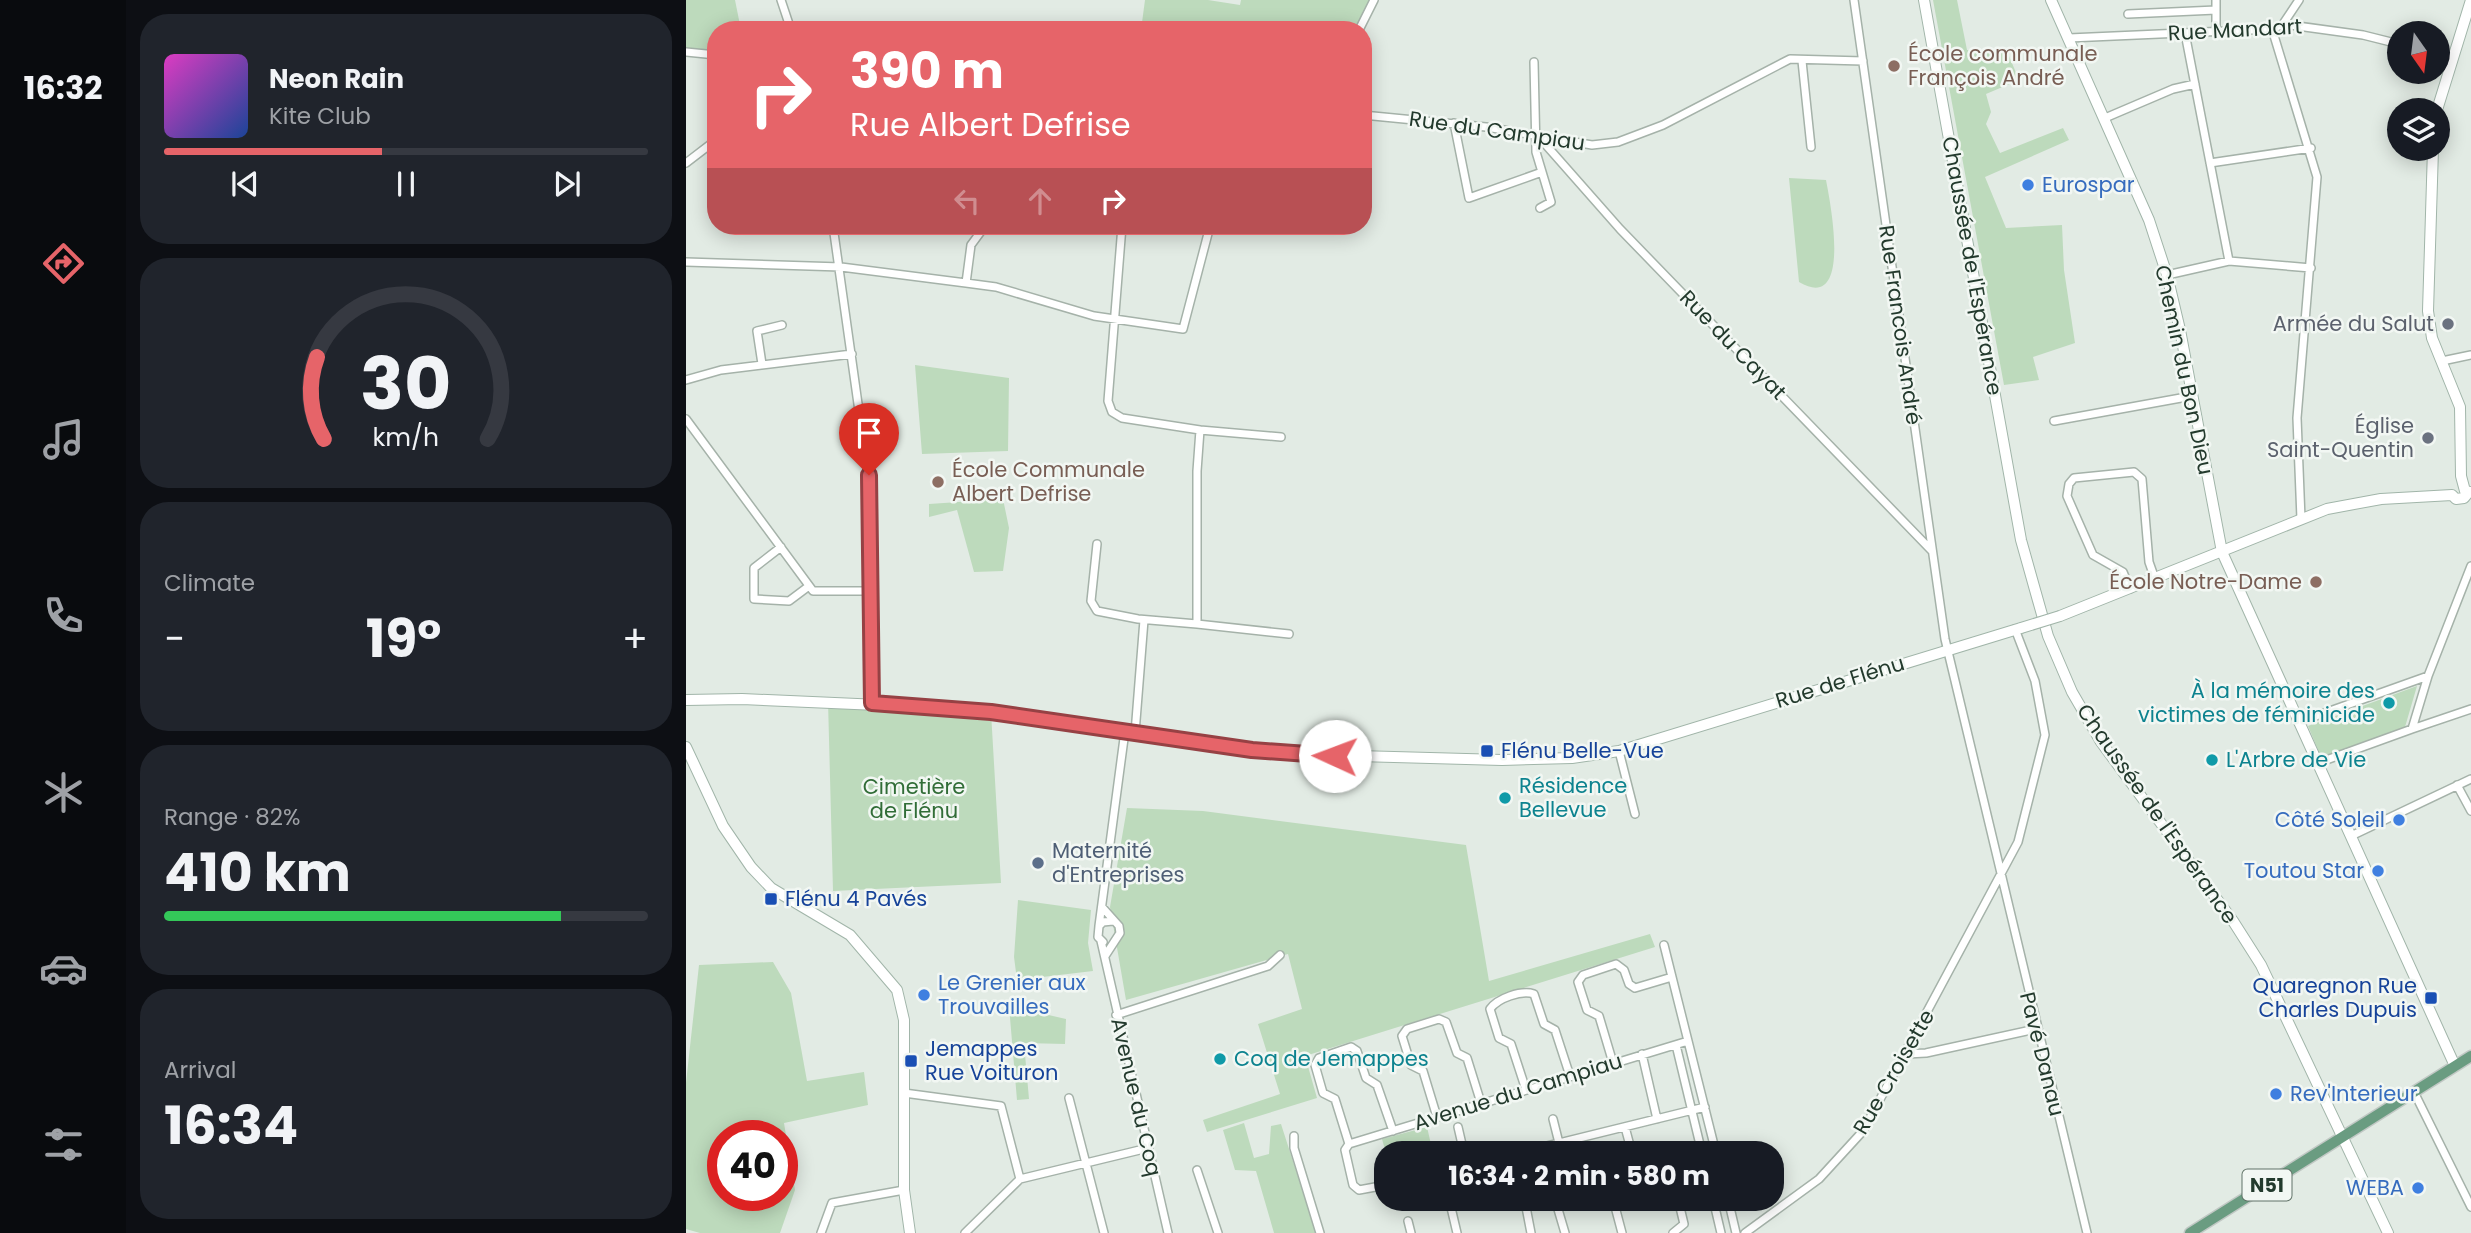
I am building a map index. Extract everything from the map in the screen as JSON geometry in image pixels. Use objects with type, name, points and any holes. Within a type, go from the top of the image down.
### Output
[{"type":"main road","name":"N51","points":[[2190,1233],[2471,1056]]},
{"type":"street","points":[[781,0],[788,21]]},
{"type":"street","points":[[1364,21],[1374,0]]},
{"type":"street","name":"Rue Francois André","points":[[1854,0],[1947,649]]},
{"type":"street","name":"Chaussée de l'Espérance","points":[[1924,0],[2021,540],[2048,636],[2072,692],[2095,732],[2233,921],[2261,965],[2388,1233]]},
{"type":"street","name":"Chemin du Bon Dieu","points":[[2051,0],[2149,220],[2167,275],[2222,552],[2455,1066]]},
{"type":"street","points":[[2216,0],[2216,31]]},
{"type":"street","points":[[2283,24],[2299,0]]},
{"type":"street","points":[[2441,98],[2471,0]]},
{"type":"street","points":[[2128,14],[2216,10]]},
{"type":"street","name":"Rue Mandart","points":[[2069,37],[2272,29],[2283,24],[2387,41]]},
{"type":"street","points":[[2272,29],[2318,177],[2297,418],[2301,519]]},
{"type":"street","points":[[2185,33],[2229,261]]},
{"type":"street","points":[[686,52],[707,54]]},
{"type":"street","name":"Rue du Campiau","points":[[1372,116],[1454,123],[1592,145],[1618,142],[1663,125],[1790,59],[1863,61]]},
{"type":"street","points":[[1802,61],[1811,147]]},
{"type":"street","points":[[1534,62],[1538,136],[1536,152],[1551,202],[1540,208]]},
{"type":"street","points":[[2105,118],[2173,89],[2195,84]]},
{"type":"street","points":[[1454,123],[1469,198],[1542,172]]},
{"type":"street","name":"Rue du Cayat","points":[[1538,136],[1620,229],[1932,551]]},
{"type":"street","points":[[686,163],[707,147]]},
{"type":"street","points":[[2210,163],[2311,148]]},
{"type":"street","points":[[2432,161],[2426,292],[2432,338],[2462,416],[2463,470],[2469,489]]},
{"type":"street","points":[[835,235],[869,475],[872,703]]},
{"type":"street","points":[[966,283],[971,245],[978,235]]},
{"type":"street","points":[[1121,235],[1108,401],[1112,412],[1122,418],[1200,430],[1281,437]]},
{"type":"street","points":[[686,262],[841,267],[966,283],[996,288],[1094,316],[1183,329],[1208,235]]},
{"type":"street","points":[[2167,275],[2229,261],[2311,268]]},
{"type":"street","points":[[762,364],[757,331],[782,325]]},
{"type":"street","points":[[686,380],[721,370],[852,354]]},
{"type":"street","points":[[2442,361],[2471,355]]},
{"type":"street","points":[[2054,421],[2192,396]]},
{"type":"street","points":[[686,418],[813,592],[871,591]]},
{"type":"street","points":[[1197,624],[1197,471],[1200,430]]},
{"type":"street","points":[[2130,589],[2123,572],[2093,555],[2067,496],[2069,484],[2074,478],[2134,472],[2141,480],[2148,562],[2155,579]]},
{"type":"street","name":"Rue de Flénu","points":[[686,700],[872,703],[991,712],[1286,754],[1384,758],[1548,759],[1592,756],[1619,751],[2060,616],[2301,519],[2360,501],[2452,495],[2464,498],[2469,489]]},
{"type":"street","points":[[1097,544],[1093,607],[1103,613],[1144,620],[1289,634]]},
{"type":"street","points":[[781,547],[754,568],[754,599],[789,601],[809,586]]},
{"type":"street","points":[[2412,729],[2428,676],[2470,572]]},
{"type":"street","points":[[1113,921],[1099,926],[1130,732],[1144,620]]},
{"type":"street","name":"Rue Croisette","points":[[1745,1233],[1818,1180],[1847,1151],[1874,1115],[2001,875],[2024,826],[2045,735],[2035,681],[2018,629]]},
{"type":"street","name":"Pavé Danau","points":[[1947,649],[2087,1233]]},
{"type":"street","points":[[2299,722],[2428,676]]},
{"type":"street","points":[[2318,763],[2471,709]]},
{"type":"street","points":[[686,747],[723,826],[756,873],[783,895],[850,935],[891,980],[901,1000],[904,1020],[904,1190],[910,1233]]},
{"type":"street","points":[[1619,751],[1635,814]]},
{"type":"street","points":[[2351,836],[2471,779]]},
{"type":"street","points":[[2457,785],[2471,811]]},
{"type":"street","points":[[1102,906],[1120,929],[1115,942],[1106,951],[1104,962]]},
{"type":"street","name":"Avenue du Coq","points":[[1099,926],[1104,962],[1168,1233]]},
{"type":"street","points":[[1101,941],[1115,942]]},
{"type":"street","points":[[1664,945],[1713,1141]]},
{"type":"street","points":[[1116,1015],[1268,966],[1280,955]]},
{"type":"street","points":[[1613,1063],[1599,1016],[1587,1010],[1578,982],[1583,975],[1616,964],[1624,970],[1629,984],[1635,988],[1672,977]]},
{"type":"street","points":[[1526,1090],[1511,1044],[1499,1038],[1490,1009],[1495,1002],[1527,992],[1534,993],[1544,1024],[1555,1030],[1570,1076]]},
{"type":"street","points":[[1437,1117],[1423,1071],[1411,1065],[1402,1036],[1407,1029],[1439,1019],[1446,1021],[1457,1053],[1467,1059],[1481,1104]]},
{"type":"street","points":[[1907,1054],[1926,1054],[2036,1029]]},
{"type":"street","name":"Avenue du Campiau","points":[[1349,1144],[1688,1041]]},
{"type":"street","points":[[1676,1045],[1699,1141]]},
{"type":"street","points":[[1374,1188],[1359,1190],[1353,1185],[1345,1150],[1349,1144],[1335,1099],[1323,1093],[1315,1065],[1319,1058],[1351,1047],[1357,1051],[1366,1078],[1377,1085],[1393,1130]]},
{"type":"street","points":[[1642,1054],[1657,1119]]},
{"type":"street","points":[[2414,1092],[2471,1207]]},
{"type":"street","points":[[904,1093],[996,1103],[1005,1113],[1020,1179]]},
{"type":"street","points":[[1069,1098],[1104,1233]]},
{"type":"street","points":[[1567,1141],[1705,1107]]},
{"type":"street","points":[[1553,1119],[1558,1141]]},
{"type":"street","points":[[1458,1127],[1461,1141]]},
{"type":"street","points":[[1625,1127],[1629,1141]]},
{"type":"street","points":[[1294,1136],[1294,1148],[1320,1233]]},
{"type":"street","points":[[965,1233],[1020,1179],[1148,1148]]},
{"type":"street","points":[[1197,1170],[1218,1233]]},
{"type":"street","points":[[821,1233],[832,1203],[904,1190]]},
{"type":"street","points":[[1452,1211],[1457,1233]]},
{"type":"street","points":[[1527,1211],[1531,1233]]},
{"type":"street","points":[[1558,1211],[1564,1233]]},
{"type":"street","points":[[1617,1211],[1622,1233]]},
{"type":"street","points":[[1673,1233],[1684,1224],[1681,1211]]},
{"type":"street","points":[[1716,1211],[1721,1233]]},
{"type":"street","points":[[1731,1211],[1736,1233]]},
{"type":"street","points":[[1408,1221],[1411,1233]]},
{"type":"green space","points":[[686,0],[735,0],[739,21],[707,21],[707,54],[686,52]]},
{"type":"green space","points":[[1145,0],[1208,0],[1240,5],[1241,0],[1374,0],[1364,21],[1142,21]]},
{"type":"green space","points":[[1933,0],[1957,0],[1967,50],[2007,51],[2019,80],[1986,94],[1991,112],[1986,124],[2000,153],[2063,128],[2069,140],[1985,177],[2006,228],[2062,225],[2064,270],[2075,343],[2033,357],[2039,380],[2004,385]]},
{"type":"green space","points":[[1789,178],[1826,180],[1834,251],[1827,283],[1816,288],[1799,282]]},
{"type":"green space","points":[[915,365],[1009,378],[1008,451],[922,454]]},
{"type":"green space","points":[[1003,499],[1009,528],[1003,571],[974,572],[957,510],[929,517],[929,504]]},
{"type":"green space","points":[[2417,686],[2405,727],[2321,757],[2308,726]]},
{"type":"green space","name":"Cimetière de Flénu","points":[[828,701],[991,712],[1001,883],[833,891]]},
{"type":"green space","points":[[1127,808],[1203,811],[1466,845],[1489,981],[1650,934],[1655,947],[1305,1056],[1317,1098],[1207,1132],[1203,1120],[1280,1094],[1258,1024],[1302,1009],[1288,954],[1126,1000],[1110,907]]},
{"type":"green space","points":[[1018,900],[1091,910],[1088,943],[1093,971],[1017,980],[1014,957]]},
{"type":"green space","points":[[773,962],[791,993],[807,1081],[864,1072],[868,1105],[798,1120],[707,1120],[707,1211],[788,1211],[780,1233],[700,1233],[686,1229],[686,1083],[699,965]]},
{"type":"green space","points":[[1009,1006],[1066,1019],[1065,1044],[1024,1043],[1029,1099],[1017,1100]]},
{"type":"green space","points":[[1244,1123],[1254,1158],[1269,1154],[1271,1126],[1281,1124],[1316,1233],[1274,1233],[1256,1171],[1235,1170],[1223,1130]]},
{"type":"green space","points":[[1427,1127],[1430,1141],[1383,1141]]},
{"type":"place","name":"École communale François André","points":[[1894,66]]},
{"type":"place","name":"Eurospar","points":[[2028,185]]},
{"type":"place","name":"Armée du Salut","points":[[2448,324]]},
{"type":"place","name":"Église Saint-Quentin","points":[[2428,438]]},
{"type":"place","name":"École Communale Albert Defrise","points":[[938,482]]},
{"type":"place","name":"École Notre-Dame","points":[[2316,582]]},
{"type":"place","name":"À la mémoire des victimes de féminicide","points":[[2389,703]]},
{"type":"place","name":"Flénu Belle-Vue","points":[[1487,751]]},
{"type":"place","name":"L'Arbre de Vie","points":[[2212,760]]},
{"type":"place","name":"Résidence Bellevue","points":[[1505,798]]},
{"type":"place","name":"Côté Soleil","points":[[2399,820]]},
{"type":"place","name":"Maternité d'Entreprises","points":[[1038,863]]},
{"type":"place","name":"Toutou Star","points":[[2378,871]]},
{"type":"place","name":"Flénu 4 Pavés","points":[[771,899]]},
{"type":"place","name":"Le Grenier aux Trouvailles","points":[[924,995]]},
{"type":"place","name":"Quaregnon Rue Charles Dupuis","points":[[2431,998]]},
{"type":"place","name":"Coq de Jemappes","points":[[1220,1059]]},
{"type":"place","name":"Jemappes Rue Voituron","points":[[911,1061]]},
{"type":"place","name":"Rev'Interieur","points":[[2276,1094]]},
{"type":"place","name":"WEBA","points":[[2418,1188]]},
{"type":"route","points":[[869,475],[872,703],[991,712],[1252,750],[1335,756]]}]
